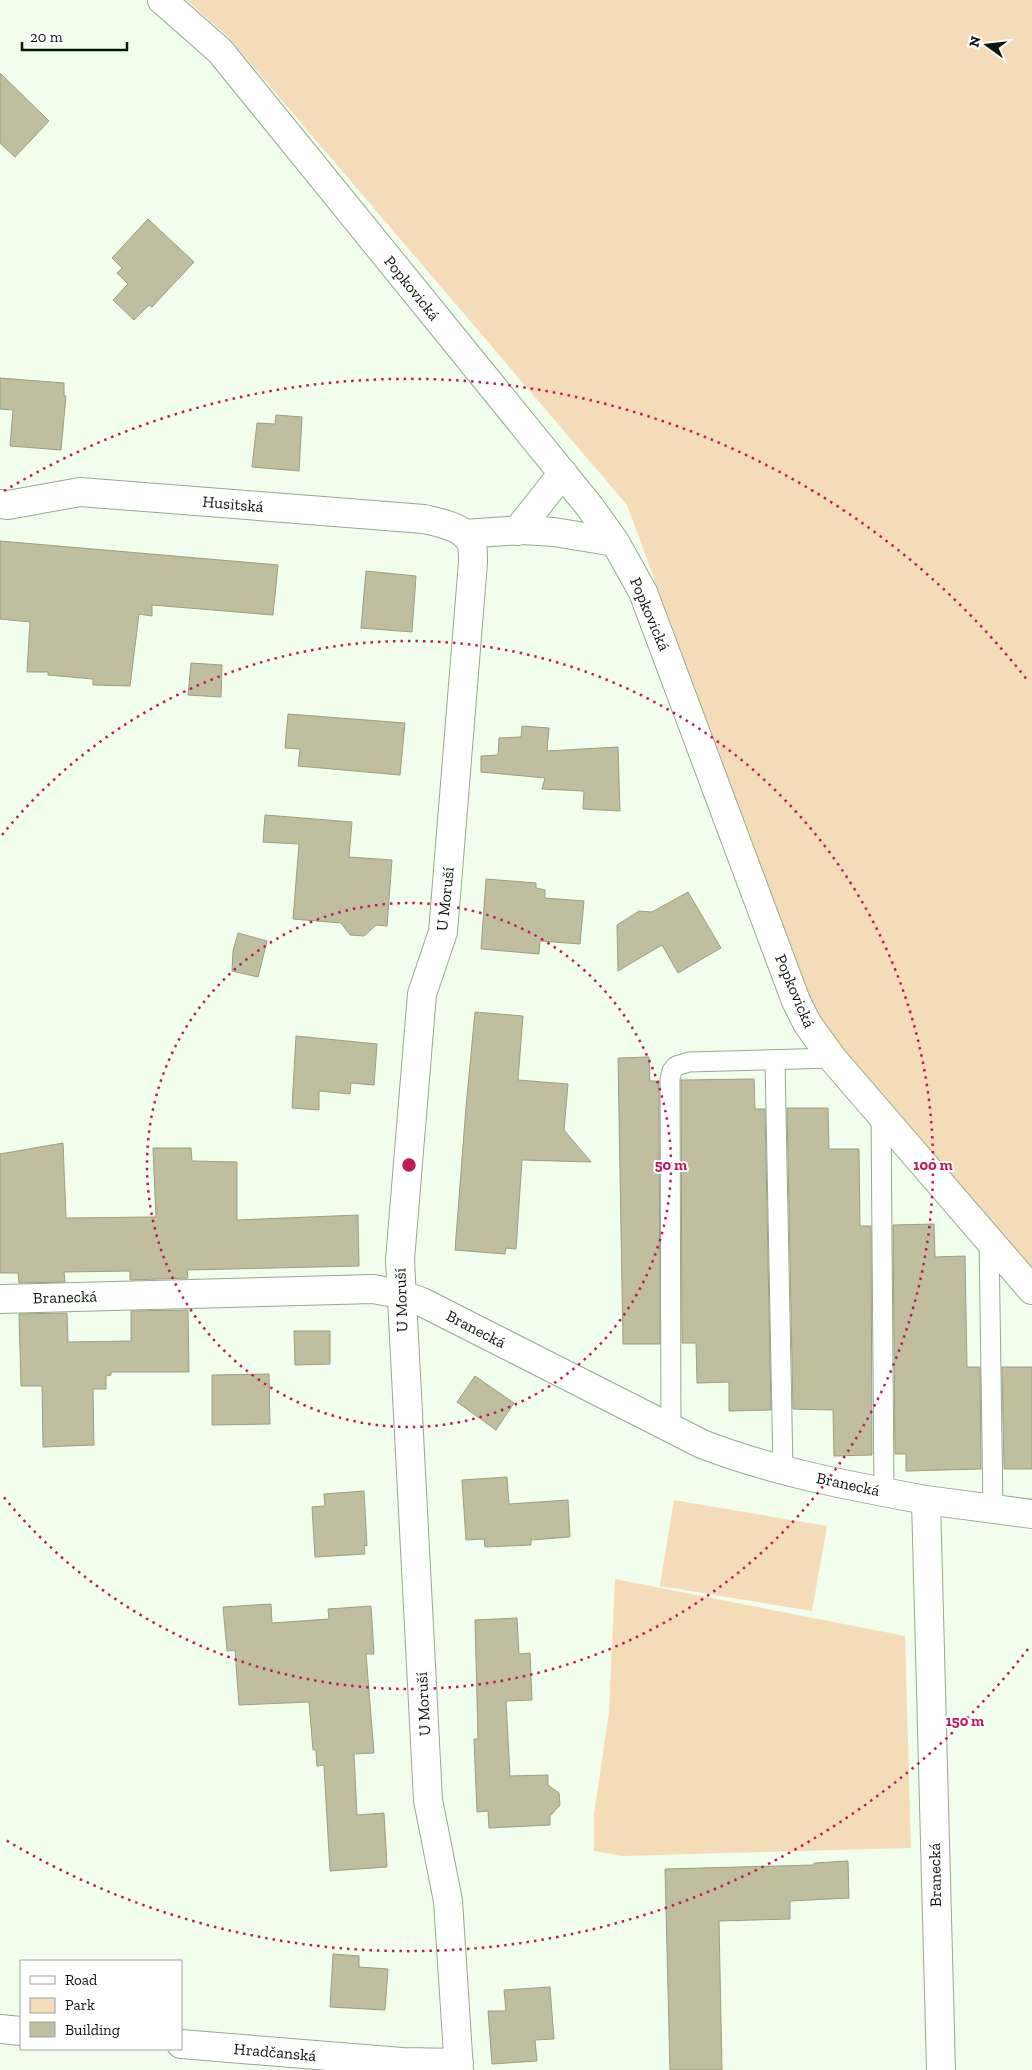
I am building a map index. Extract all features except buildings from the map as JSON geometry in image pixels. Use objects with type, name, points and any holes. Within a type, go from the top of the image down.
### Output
[{"type":"street","name":"Popkovická","points":[[162,0],[220,51],[563,473],[615,542],[643,592],[796,1001],[807,1023],[832,1058],[1032,1290]]},
{"type":"street","points":[[517,531],[563,473]]},
{"type":"street","name":"Husitská","points":[[0,504],[8,505],[80,492],[424,519],[447,524],[464,534]]},
{"type":"street","points":[[464,534],[517,531],[554,532],[615,542]]},
{"type":"street","name":"U Moruší","points":[[459,2066],[447,1889],[428,1800],[400,1294],[400,1260],[422,994],[443,932],[473,562],[472,545],[464,534]]},
{"type":"street","name":"Branecká","points":[[0,1299],[373,1289],[400,1294],[422,1302],[702,1444],[731,1455],[783,1470],[884,1492],[993,1510],[1032,1514]]},
{"type":"street","name":"Branecká","points":[[926,1500],[941,2070]]},
{"type":"street","points":[[0,2029],[20,2031]]},
{"type":"street","name":"Hradčanská","points":[[182,2044],[459,2066]]},
{"type":"lane","points":[[672,1429],[670,1079],[672,1071],[681,1063],[832,1058]]},
{"type":"lane","points":[[775,1060],[783,1470]]},
{"type":"lane","points":[[881,1113],[884,1492]]},
{"type":"lane","points":[[989,1239],[993,1510]]},
{"type":"green space","points":[[186,0],[1032,0],[1032,1277],[826,1044],[627,505],[227,36]]},
{"type":"green space","points":[[674,1500],[827,1526],[812,1611],[660,1586]]},
{"type":"green space","points":[[615,1579],[905,1636],[911,1848],[622,1856],[594,1851],[594,1814],[609,1712]]}]
